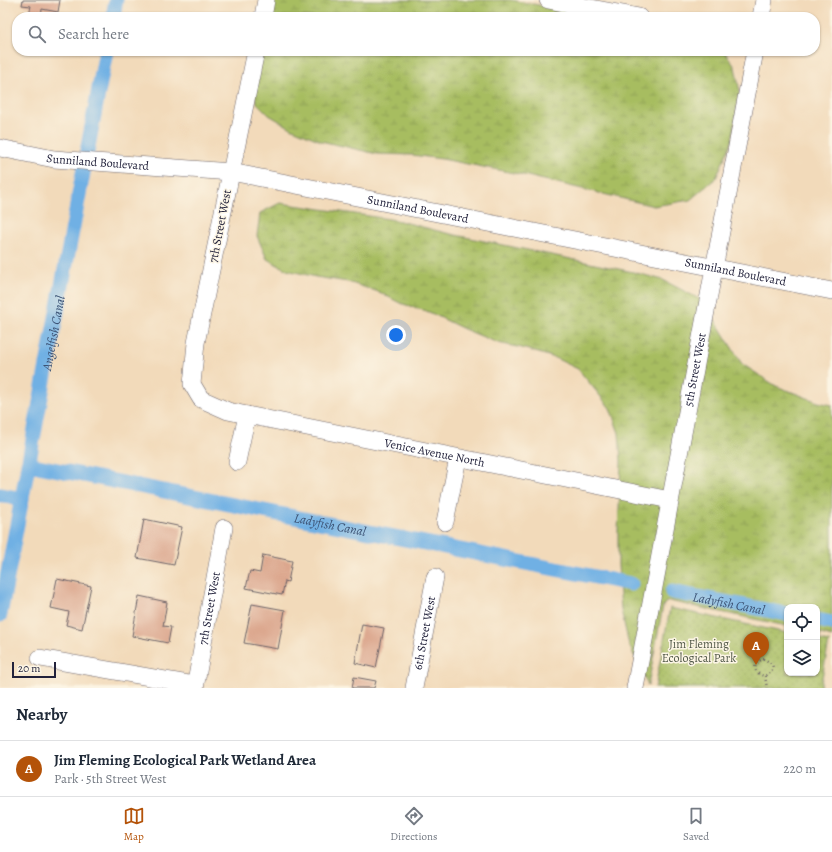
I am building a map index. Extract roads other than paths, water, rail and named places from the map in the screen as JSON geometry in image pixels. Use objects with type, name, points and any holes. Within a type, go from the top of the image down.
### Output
[{"type":"street","points":[[264,12],[266,0]]},
{"type":"street","points":[[548,0],[612,12]]},
{"type":"street","points":[[762,12],[764,0]]},
{"type":"street","name":"7th Street West","points":[[201,399],[192,384],[196,343],[255,56]]},
{"type":"street","name":"5th Street West","points":[[635,688],[754,56]]},
{"type":"street","name":"Sunniland Boulevard","points":[[0,148],[54,159],[231,172],[832,291]]},
{"type":"street","name":"Venice Avenue North","points":[[201,399],[228,411],[670,500]]},
{"type":"street","points":[[237,462],[247,415]]},
{"type":"street","points":[[445,522],[458,458]]},
{"type":"street","name":"7th Street West","points":[[195,687],[224,528]]},
{"type":"street","name":"6th Street West","points":[[414,688],[434,577]]},
{"type":"street","points":[[40,658],[195,687]]},
{"type":"waterway","name":"Angelfish Canal","points":[[114,12],[116,0]]},
{"type":"waterway","name":"Angelfish Canal","points":[[0,615],[105,56]]},
{"type":"waterway","name":"Ladyfish Canal","points":[[28,464],[631,584]]},
{"type":"waterway","points":[[0,495],[22,499]]},
{"type":"waterway","name":"Ladyfish Canal","points":[[672,592],[784,613]]},
{"type":"waterway","name":"Ladyfish Canal","points":[[820,621],[832,623]]},
{"type":"place","name":"Jim Fleming Ecological Park Wetland Area","points":[[756,665]]},
{"type":"park label","name":"Jim Fleming Ecological Park","points":[[699,651]]}]
